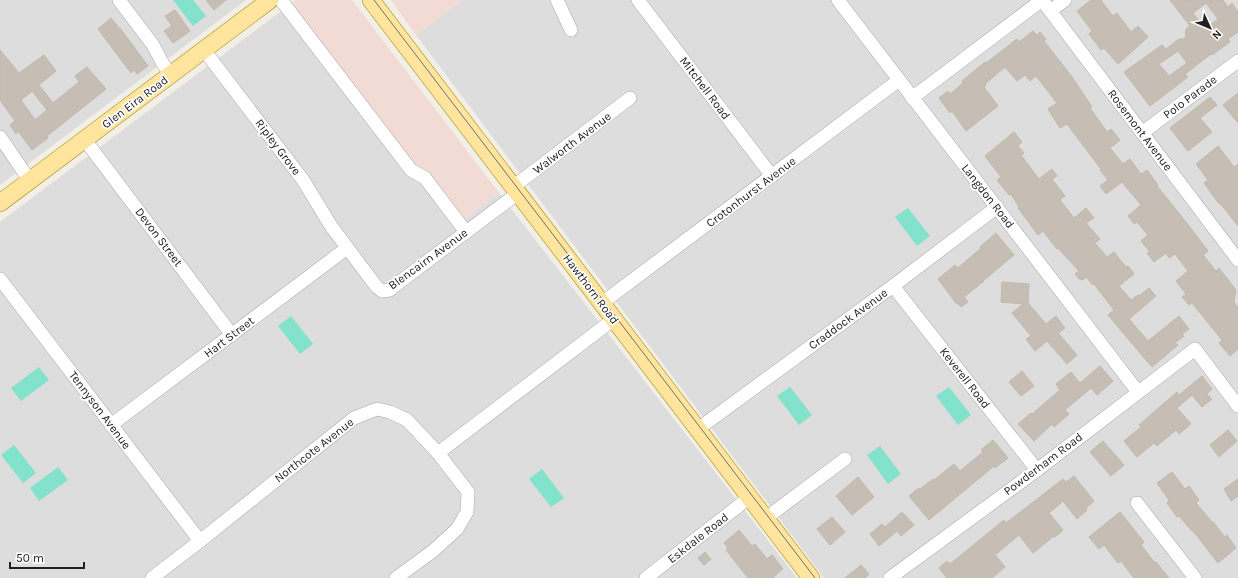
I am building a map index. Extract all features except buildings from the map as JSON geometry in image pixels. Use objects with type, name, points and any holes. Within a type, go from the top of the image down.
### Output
[{"type":"main road","name":"Glen Eira Road","points":[[0,204],[270,0]]},
{"type":"main road","name":"Hawthorn Road","points":[[371,0],[811,578]]},
{"type":"street","points":[[119,0],[153,45],[163,64],[174,72]]},
{"type":"street","points":[[281,0],[411,170],[424,178],[466,232]]},
{"type":"street","points":[[557,0],[571,30]]},
{"type":"street","name":"Mitchell Road","points":[[638,0],[772,176]]},
{"type":"street","name":"Langdon Road","points":[[838,0],[1138,392]]},
{"type":"street","points":[[912,98],[1042,0]]},
{"type":"street","name":"Rosemont Avenue","points":[[1042,0],[1238,260]]},
{"type":"street","points":[[1050,11],[1065,0]]},
{"type":"street","name":"Ripley Grove","points":[[204,50],[303,180],[330,226],[347,248]]},
{"type":"street","name":"Polo Parade","points":[[1142,133],[1238,61]]},
{"type":"street","name":"Crotonhurst Avenue","points":[[602,303],[899,80]]},
{"type":"street","name":"Walworth Avenue","points":[[516,190],[630,98]]},
{"type":"street","points":[[0,137],[9,148],[19,166],[33,179]]},
{"type":"street","name":"Devon Street","points":[[85,140],[232,334]]},
{"type":"street","name":"Blencairn Avenue","points":[[347,248],[376,286],[382,291],[386,291],[393,288],[466,232],[516,190]]},
{"type":"street","name":"Craddock Avenue","points":[[698,430],[893,286],[996,207]]},
{"type":"street","name":"Hart Street","points":[[111,426],[347,248]]},
{"type":"street","name":"Tennyson Avenue","points":[[0,279],[200,541]]},
{"type":"street","name":"Keverell Road","points":[[893,286],[1037,470]]},
{"type":"street","points":[[438,454],[614,319]]},
{"type":"street","name":"Powderham Road","points":[[890,578],[1037,470],[1195,349],[1238,406]]},
{"type":"street","name":"Northcote Avenue","points":[[152,578],[354,418],[377,409],[390,412],[406,420],[438,454],[468,492],[467,512],[457,528],[433,550],[396,578]]},
{"type":"street","points":[[766,518],[845,459]]},
{"type":"street","name":"Eskdale Road","points":[[646,578],[750,498]]},
{"type":"street","points":[[1137,503],[1195,578]]},
{"type":"shaded area","points":[[0,0],[246,0],[0,185]]},
{"type":"shaded area","points":[[296,0],[352,0],[499,193],[461,222],[413,169],[288,6]]},
{"type":"shaded area","points":[[391,0],[463,0],[416,35]]},
{"type":"shaded area","points":[[463,0],[1238,0],[1238,578],[824,578],[416,35]]},
{"type":"shaded area","points":[[288,6],[462,221],[499,193],[797,578],[0,578],[0,222]]},
{"type":"green space","points":[[173,0],[193,0],[206,16],[193,26]]},
{"type":"green space","points":[[908,208],[930,236],[917,246],[895,217]]},
{"type":"green space","points":[[291,316],[313,344],[300,354],[278,326]]},
{"type":"green space","points":[[39,367],[49,380],[21,401],[11,388]]},
{"type":"green space","points":[[790,387],[812,415],[799,425],[777,396]]},
{"type":"green space","points":[[949,387],[971,415],[958,425],[936,396]]},
{"type":"green space","points":[[14,445],[36,473],[23,483],[1,455]]},
{"type":"green space","points":[[880,446],[901,474],[888,484],[867,455]]},
{"type":"green space","points":[[58,467],[68,480],[39,501],[30,488]]},
{"type":"green space","points":[[542,469],[564,498],[551,507],[529,479]]},
{"type":"tram line","points":[[374,0],[815,578]]}]
